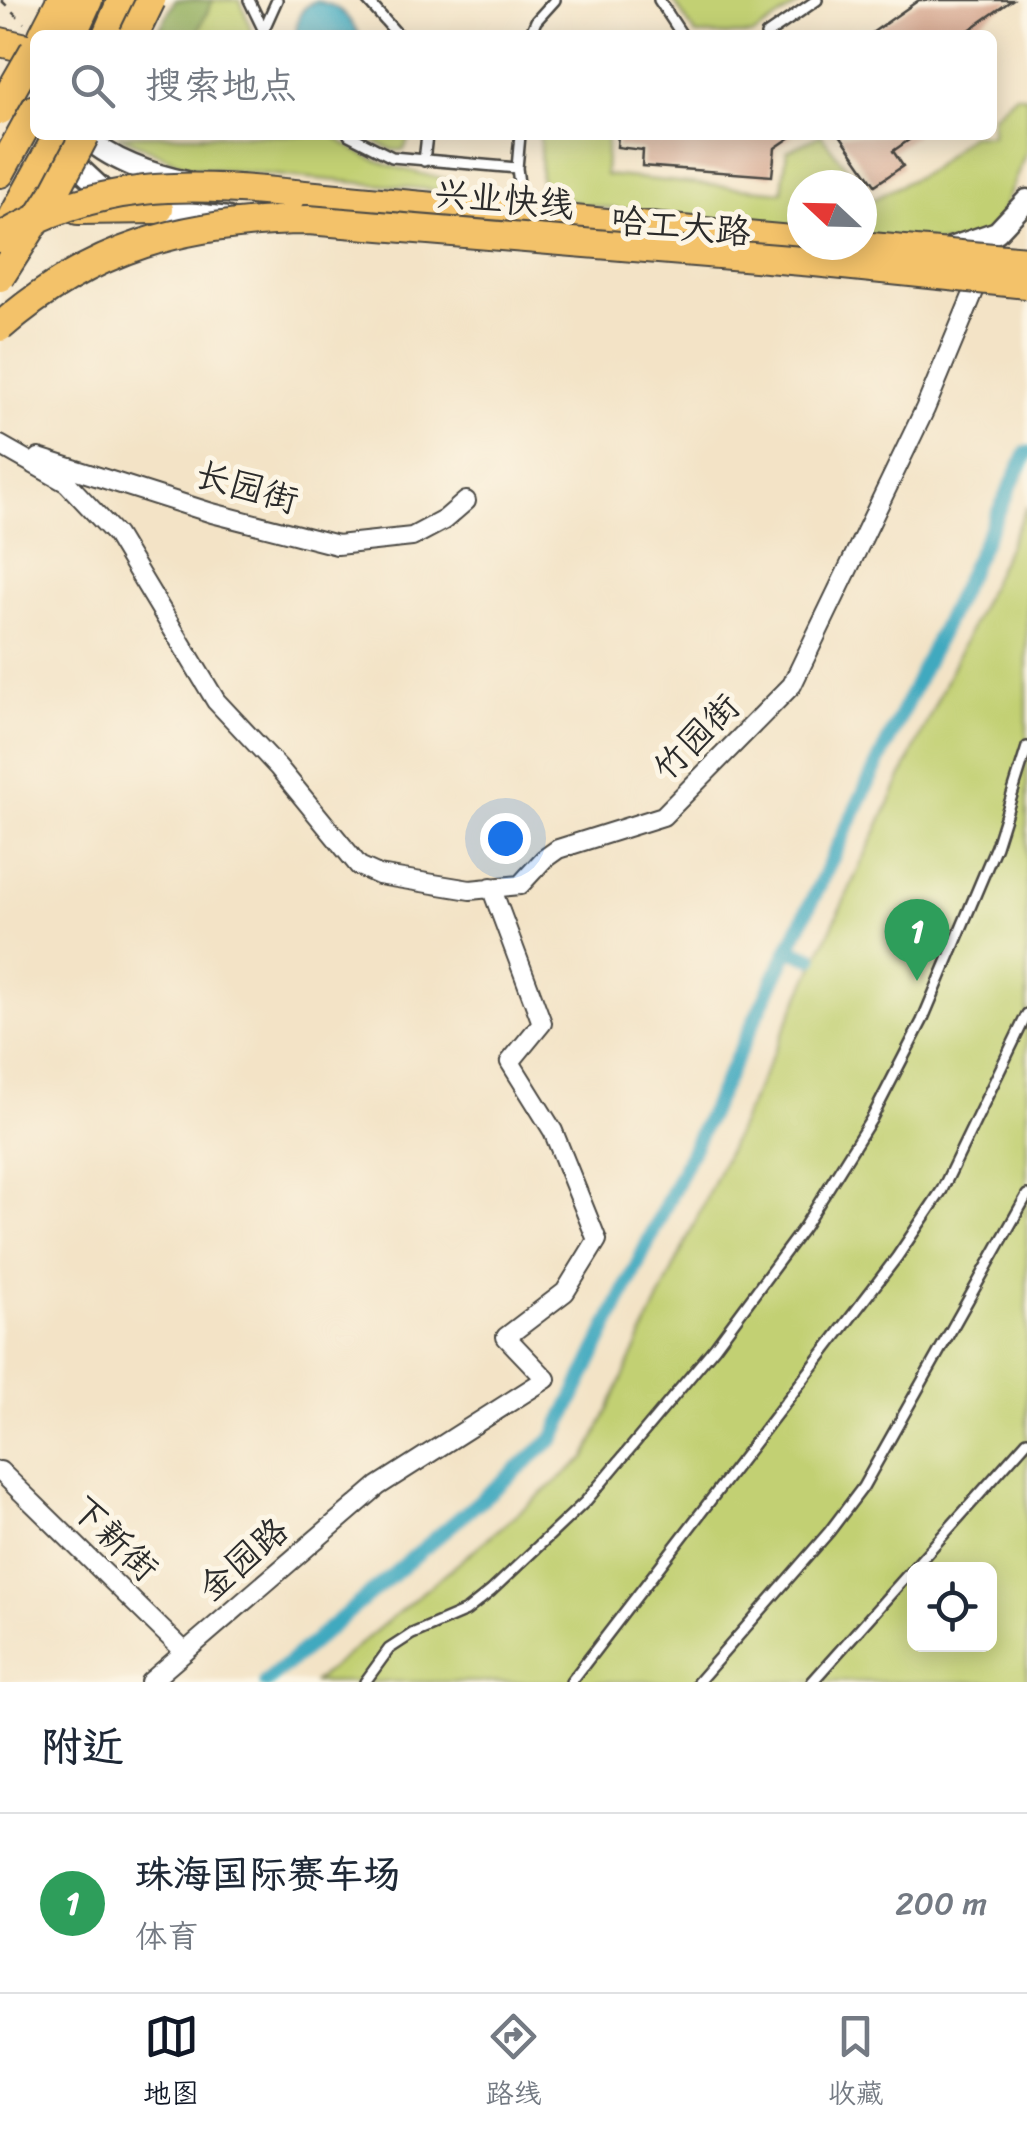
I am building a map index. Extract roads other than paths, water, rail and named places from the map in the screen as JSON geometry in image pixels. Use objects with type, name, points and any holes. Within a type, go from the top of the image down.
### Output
[{"type":"highway","points":[[42,30],[61,0]]},
{"type":"highway","points":[[73,30],[88,0]]},
{"type":"highway","points":[[109,30],[122,0]]},
{"type":"highway","points":[[136,30],[151,0]]},
{"type":"highway","points":[[0,44],[30,41]]},
{"type":"highway","points":[[0,110],[30,50]]},
{"type":"highway","points":[[0,79],[14,109],[15,145]]},
{"type":"highway","points":[[0,173],[15,145],[30,135]]},
{"type":"highway","points":[[0,241],[38,140]]},
{"type":"highway","points":[[0,277],[56,190],[81,140]]},
{"type":"highway","name":"兴业快线","points":[[0,241],[46,215],[82,203],[149,188],[216,186],[787,236]]},
{"type":"highway","points":[[0,241],[53,214],[84,209],[159,209]]},
{"type":"highway","name":"兴业快线","points":[[0,328],[47,290],[116,252],[172,233],[270,220],[795,260],[1027,287]]},
{"type":"highway","points":[[877,247],[1027,258]]},
{"type":"street","points":[[0,44],[30,78]]},
{"type":"street","name":"哈工大路","points":[[0,79],[30,112]]},
{"type":"street","name":"哈工大路","points":[[54,140],[76,167],[107,194],[159,209],[340,230],[1027,287]]},
{"type":"street","name":"哈工大路","points":[[92,140],[133,164],[184,182],[522,206],[787,235]]},
{"type":"street","points":[[950,248],[997,232],[1027,200]]},
{"type":"street","points":[[877,241],[1027,258]]},
{"type":"street","points":[[976,284],[1027,258]]},
{"type":"street","name":"竹园街","points":[[3,446],[67,483],[116,535],[216,701],[278,767],[359,866],[379,875],[470,890],[520,885],[544,858],[558,849],[663,816],[792,684],[925,409],[976,284]]},
{"type":"street","name":"长园街","points":[[3,446],[212,513],[336,545],[412,537],[444,520],[466,500]]},
{"type":"street","name":"金园路","points":[[150,1682],[378,1486],[546,1380],[506,1337],[565,1292],[597,1240],[552,1131],[510,1062],[542,1023],[492,887]]},
{"type":"street","name":"下新街","points":[[0,1471],[185,1652]]},
{"type":"lane","points":[[249,0],[264,30]]},
{"type":"lane","points":[[266,30],[277,0]]},
{"type":"lane","points":[[367,0],[387,30]]},
{"type":"lane","points":[[532,30],[555,0]]},
{"type":"lane","points":[[659,0],[679,30]]},
{"type":"lane","points":[[773,30],[818,0]]},
{"type":"lane","points":[[358,140],[392,157],[517,168]]},
{"type":"lane","points":[[424,162],[426,140]]},
{"type":"lane","points":[[520,140],[517,168],[522,206]]},
{"type":"lane","points":[[365,1682],[390,1648],[466,1610],[586,1501],[715,1347],[804,1227],[872,1118],[922,1021],[996,846],[1027,747]]},
{"type":"lane","points":[[571,1682],[915,1230],[942,1190],[1027,1014]]},
{"type":"lane","points":[[698,1682],[829,1532],[863,1487],[1027,1195]]},
{"type":"lane","points":[[812,1682],[1027,1440]]},
{"type":"water","points":[[315,1],[330,5],[356,30],[296,30],[306,7]]},
{"type":"waterway","points":[[266,1682],[554,1438],[1027,452]]},
{"type":"waterway","points":[[789,949],[812,958]]},
{"type":"place","name":"珠海国际赛车场","points":[[917,981]]}]
